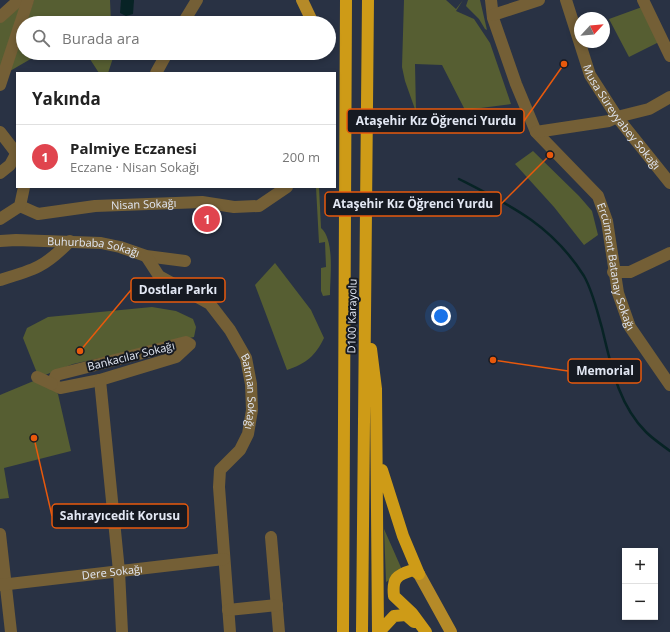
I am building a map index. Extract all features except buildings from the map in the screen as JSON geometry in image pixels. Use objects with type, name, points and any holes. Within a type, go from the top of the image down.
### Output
[{"type":"highway","points":[[342,0],[346,31]]},
{"type":"highway","name":"D100 Karayolu","points":[[343,632],[346,0]]},
{"type":"highway","name":"D100 Karayolu","points":[[362,632],[368,0]]},
{"type":"highway","points":[[366,306],[376,389],[379,632]]},
{"type":"highway","points":[[378,456],[398,524],[419,574]]},
{"type":"highway","points":[[419,574],[413,570],[403,573],[396,578],[393,585],[394,596],[412,613],[426,632]]},
{"type":"highway","points":[[379,632],[394,616],[406,615],[422,632]]},
{"type":"main road","points":[[302,0],[310,16]]},
{"type":"main road","points":[[419,574],[451,632]]},
{"type":"street","points":[[0,17],[19,0]]},
{"type":"street","points":[[23,16],[28,0]]},
{"type":"street","points":[[187,16],[197,0]]},
{"type":"street","name":"Ercüment Batanay Sokağı","points":[[491,0],[493,15],[516,84],[536,132],[598,196],[607,221],[613,272],[618,293],[630,327],[668,379]]},
{"type":"street","points":[[493,15],[539,0]]},
{"type":"street","name":"Musa Süreyyabey Sokağı","points":[[566,0],[590,75],[617,117],[670,183]]},
{"type":"street","points":[[643,0],[670,56]]},
{"type":"street","points":[[0,85],[16,36]]},
{"type":"street","points":[[157,72],[163,60]]},
{"type":"street","points":[[536,132],[609,121],[617,117],[649,109],[670,97]]},
{"type":"street","points":[[0,132],[16,152]]},
{"type":"street","points":[[0,173],[10,165],[16,155]]},
{"type":"street","points":[[0,219],[20,206],[24,188]]},
{"type":"street","name":"Nisan Sokağı","points":[[20,206],[38,214],[96,206],[196,202],[234,207],[259,206],[286,188]]},
{"type":"street","name":"Buhurbaba Sokağı","points":[[0,241],[70,241],[120,246],[146,256],[185,261]]},
{"type":"street","points":[[0,280],[36,270],[55,257],[70,241]]},
{"type":"street","points":[[613,272],[630,272],[670,253]]},
{"type":"street","name":"Batman Sokağı","points":[[146,256],[159,276],[210,304],[230,330],[246,358],[251,384],[252,410],[248,434],[240,450],[220,470],[219,487],[230,632]]},
{"type":"street","name":"Bankacılar Sokağı","points":[[186,342],[190,344],[176,357],[98,380],[60,388],[52,384],[56,375],[186,342]]},
{"type":"street","points":[[92,366],[98,380]]},
{"type":"street","points":[[37,378],[52,384]]},
{"type":"street","name":"Bankacılar Sokağı","points":[[98,380],[119,571],[122,632]]},
{"type":"street","points":[[0,534],[3,585],[11,632]]},
{"type":"street","points":[[272,537],[279,632]]},
{"type":"street","name":"Dere Sokağı","points":[[3,585],[224,559]]},
{"type":"street","points":[[228,610],[278,605]]},
{"type":"green space","points":[[34,0],[110,0],[111,16],[28,16]]},
{"type":"green space","points":[[404,0],[446,0],[456,9],[463,0],[456,11],[474,19],[490,43],[511,104],[465,110],[442,65],[415,64],[416,112],[405,81],[402,67]]},
{"type":"green space","points":[[468,0],[480,0],[487,30],[479,19],[466,6]]},
{"type":"green space","points":[[22,4],[18,16],[16,16],[16,22],[0,69],[0,23]]},
{"type":"green space","points":[[642,7],[659,42],[629,57],[610,19]]},
{"type":"green space","points":[[16,53],[16,60],[29,60],[10,71]]},
{"type":"green space","points":[[91,60],[112,60],[108,72],[98,72]]},
{"type":"green space","points":[[533,151],[579,196],[592,211],[598,235],[584,245],[554,207],[515,164]]},
{"type":"green space","points":[[316,188],[319,188],[321,228],[328,241],[331,259],[330,295],[323,296],[321,291],[321,268],[326,267],[325,242],[319,243]]},
{"type":"green space","points":[[275,263],[311,310],[324,338],[318,349],[310,358],[300,365],[287,370],[255,285]]},
{"type":"green space","points":[[152,307],[176,311],[193,319],[196,327],[194,337],[73,364],[45,375],[37,373],[23,338],[27,328],[48,317]]},
{"type":"green space","points":[[36,380],[54,389],[58,394],[71,451],[4,468],[9,498],[0,499],[0,395]]},
{"type":"green space","points":[[384,529],[403,572],[386,582],[386,581]]},
{"type":"shaded area","points":[[121,0],[134,0],[133,14],[126,16],[120,13]]},
{"type":"waterway","points":[[459,179],[496,198],[529,218],[558,243],[572,258],[590,288],[602,328],[612,370],[622,397],[636,421],[655,440],[670,451]]},
{"type":"place","name":"Ataşehir Kız Öğrenci Yurdu","points":[[564,64]]},
{"type":"place","name":"Ataşehi̇r Kız Öğrenci̇ Yurdu","points":[[550,155]]},
{"type":"place","name":"Palmiye Eczanesi","points":[[207,219]]},
{"type":"place","name":"Dostlar Parkı","points":[[80,351]]},
{"type":"place","name":"Memorial","points":[[493,360]]},
{"type":"place","name":"Sahrayıcedit Korusu","points":[[34,438]]}]
